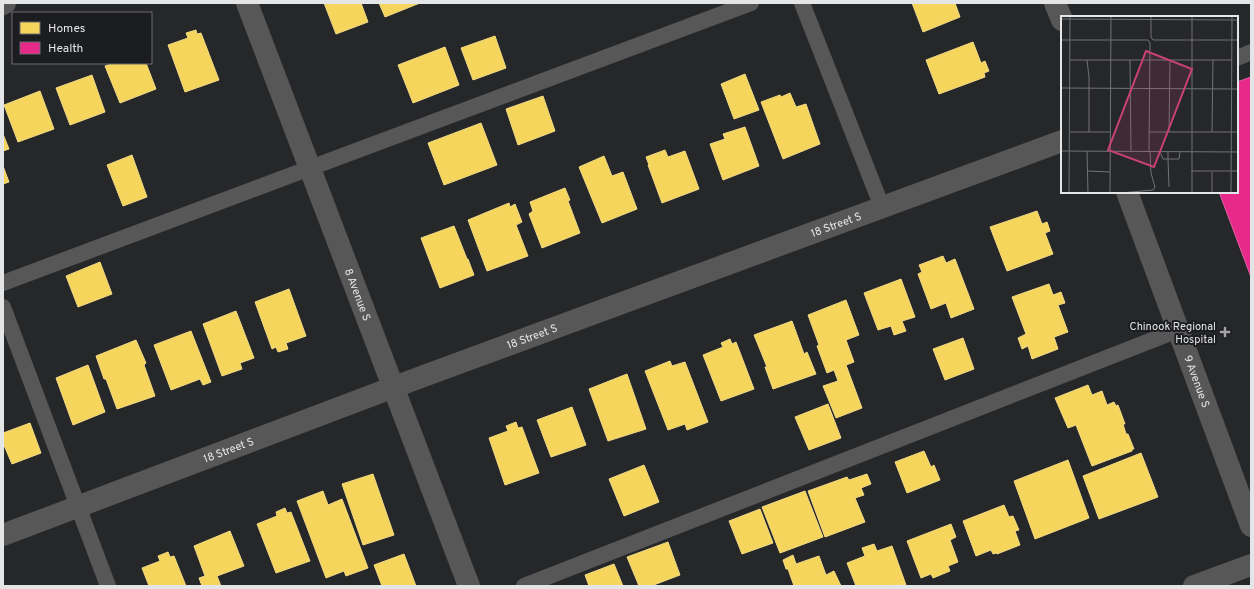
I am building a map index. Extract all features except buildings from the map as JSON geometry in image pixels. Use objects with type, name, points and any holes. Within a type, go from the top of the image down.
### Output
[{"type":"street","name":"8 Avenue S","points":[[247,3],[469,586]]},
{"type":"street","name":"18 Street S","points":[[3,535],[394,387],[1061,141]]},
{"type":"street","name":"9 Avenue S","points":[[1128,193],[1251,526]]},
{"type":"street","points":[[1194,586],[1251,565]]},
{"type":"lane","points":[[3,283],[750,3]]},
{"type":"lane","points":[[802,3],[882,207]]},
{"type":"lane","points":[[1238,58],[1251,52]]},
{"type":"lane","points":[[3,307],[108,586]]},
{"type":"lane","points":[[524,586],[1178,330]]},
{"type":"place","name":"Chinook Regional Hospital","points":[[1225,332]]}]
